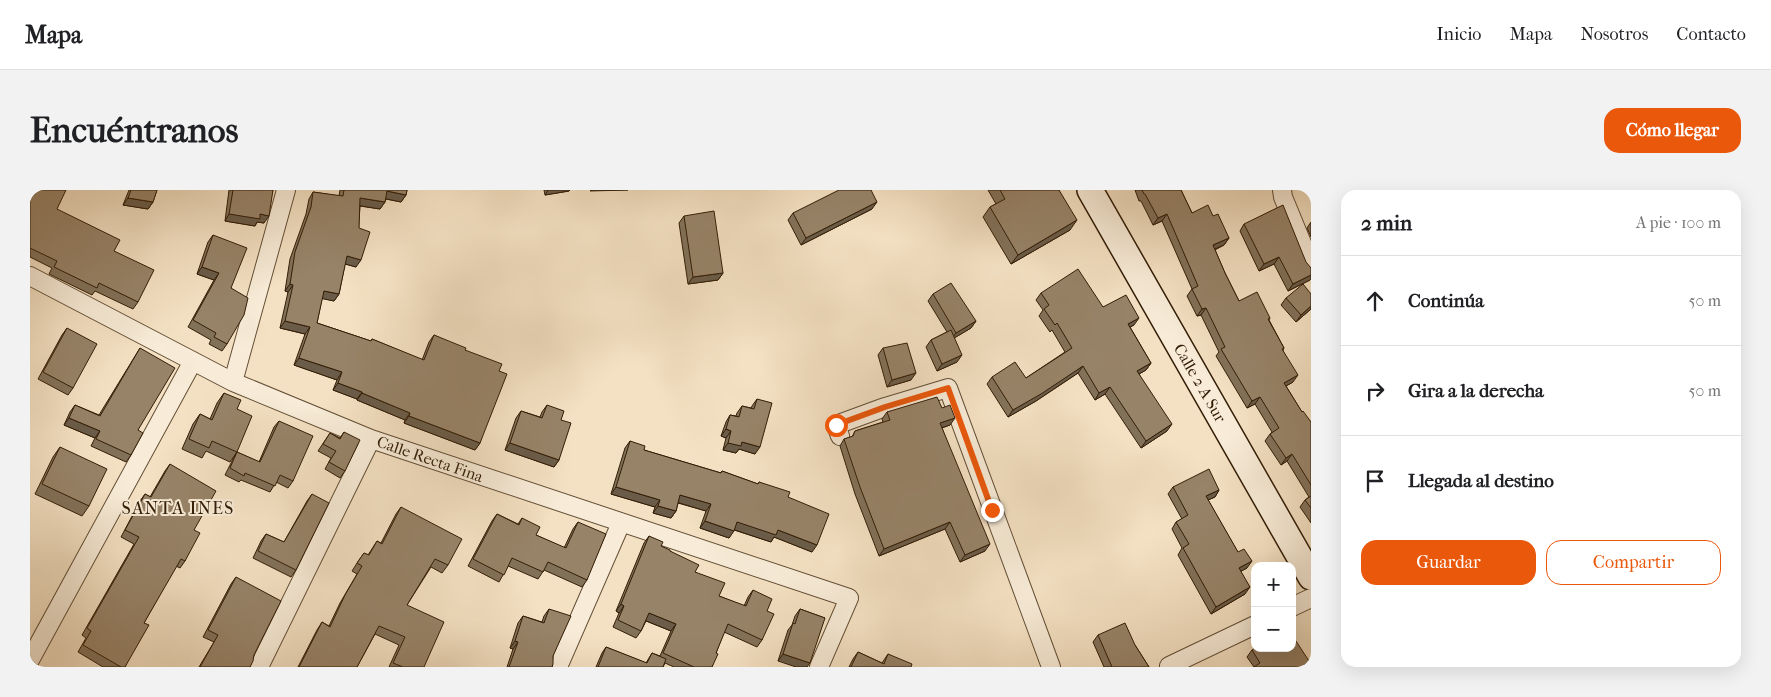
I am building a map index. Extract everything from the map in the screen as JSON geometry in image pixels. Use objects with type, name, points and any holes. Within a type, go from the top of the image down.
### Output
[{"type":"main road","name":"Calle 2 A Sur","points":[[1090,190],[1311,577]]},
{"type":"street","points":[[233,382],[286,190]]},
{"type":"street","points":[[1282,190],[1283,197],[1311,265]]},
{"type":"street","name":"Calle Recta Fina","points":[[30,276],[233,382],[371,439],[849,598],[819,667]]},
{"type":"street","points":[[30,660],[193,361]]},
{"type":"street","points":[[840,436],[836,425],[885,407],[948,388],[1051,667]]},
{"type":"street","points":[[259,667],[371,439]]},
{"type":"street","points":[[558,667],[621,523]]},
{"type":"street","points":[[1296,605],[1311,598]]},
{"type":"street","points":[[1169,666],[1251,627]]},
{"type":"building","points":[[30,190],[66,190],[57,209],[120,240],[114,251],[154,270],[138,302],[99,283],[97,288],[54,267],[57,261],[30,248]]},
{"type":"building","points":[[131,190],[157,190],[153,202],[128,198]]},
{"type":"building","points":[[233,190],[273,190],[269,216],[260,214],[260,219],[229,214]]},
{"type":"building","points":[[344,190],[407,190],[406,195],[387,191],[385,202],[360,198],[359,228],[370,232],[361,260],[347,256],[339,294],[324,291],[317,323],[371,341],[372,339],[424,360],[434,335],[466,348],[465,350],[502,364],[499,371],[507,374],[480,443],[409,416],[410,413],[338,383],[342,372],[299,358],[310,327],[285,321],[293,285],[290,284],[295,252],[311,207],[313,192],[343,196]]},
{"type":"building","points":[[839,190],[871,190],[877,202],[806,238],[793,213]]},
{"type":"building","points":[[1000,190],[1059,190],[1077,220],[1018,255],[990,207],[1005,199]]},
{"type":"building","points":[[1142,190],[1181,190],[1192,213],[1208,205],[1213,216],[1218,214],[1229,238],[1213,245],[1225,273],[1239,301],[1257,292],[1270,318],[1268,319],[1284,348],[1282,349],[1298,375],[1284,383],[1302,412],[1311,422],[1311,485],[1292,454],[1286,458],[1270,434],[1279,428],[1260,397],[1252,401],[1221,349],[1225,347],[1206,308],[1202,309],[1192,289],[1198,286],[1167,214],[1158,218]]},
{"type":"building","points":[[1283,205],[1306,262],[1311,268],[1311,275],[1293,284],[1279,257],[1264,264],[1244,224]]},
{"type":"building","points":[[714,211],[723,273],[693,277],[684,216]]},
{"type":"building","points":[[213,235],[247,248],[231,288],[248,298],[244,315],[227,344],[214,337],[216,333],[193,320],[219,273],[202,267]]},
{"type":"building","points":[[1078,269],[1103,307],[1126,295],[1139,318],[1128,324],[1151,363],[1137,371],[1172,424],[1146,441],[1110,387],[1099,393],[1083,366],[1013,410],[992,377],[1015,362],[1026,378],[1072,348],[1057,323],[1055,325],[1044,309],[1049,305],[1041,293]]},
{"type":"building","points":[[951,283],[976,321],[956,333],[933,294]]},
{"type":"building","points":[[1303,284],[1311,294],[1311,306],[1301,315],[1286,298]]},
{"type":"building","points":[[67,328],[97,344],[73,388],[43,372]]},
{"type":"building","points":[[951,330],[962,355],[942,364],[931,340]]},
{"type":"building","points":[[907,343],[916,373],[892,380],[883,348]]},
{"type":"building","points":[[140,348],[175,368],[138,430],[143,433],[131,455],[96,439],[100,431],[69,418],[75,405],[100,416]]},
{"type":"building","points":[[224,393],[241,400],[237,409],[252,416],[237,452],[212,441],[209,448],[189,439],[200,414],[212,420]]},
{"type":"building","points":[[937,397],[942,408],[950,405],[955,418],[940,423],[990,544],[965,555],[950,522],[884,549],[844,439],[853,436],[855,431],[890,420],[887,412]]},
{"type":"building","points":[[757,399],[772,403],[760,447],[742,442],[741,446],[728,443],[731,431],[726,429],[730,415],[739,417],[742,406],[754,409]]},
{"type":"building","points":[[547,405],[564,411],[561,420],[571,423],[559,460],[510,443],[521,411],[542,418]]},
{"type":"building","points":[[279,421],[313,436],[293,481],[280,475],[275,486],[245,473],[244,476],[230,468],[237,452],[260,462]]},
{"type":"building","points":[[344,432],[360,440],[345,471],[329,462],[336,451],[323,444],[330,433],[340,439]]},
{"type":"building","points":[[630,441],[645,446],[644,450],[790,492],[788,497],[829,514],[817,545],[778,530],[776,535],[737,522],[734,531],[705,521],[711,504],[680,495],[676,511],[658,506],[660,500],[616,487]]},
{"type":"building","points":[[60,447],[107,469],[89,506],[42,484]]},
{"type":"building","points":[[170,464],[216,491],[194,530],[200,533],[185,561],[181,559],[144,623],[149,625],[125,667],[121,667],[83,645],[91,631],[87,628],[139,537],[125,530],[145,494],[151,497]]},
{"type":"building","points":[[1209,469],[1219,490],[1206,496],[1238,552],[1244,549],[1252,561],[1239,568],[1250,587],[1216,607],[1183,548],[1189,544],[1176,522],[1188,515],[1173,487]]},
{"type":"building","points":[[312,494],[329,503],[296,570],[258,551],[266,534],[284,542]]},
{"type":"building","points":[[1311,496],[1311,508],[1305,500]]},
{"type":"building","points":[[401,507],[462,539],[448,565],[435,559],[407,605],[444,622],[424,667],[403,667],[393,663],[405,637],[379,626],[357,667],[299,667],[322,622],[330,627],[345,595],[362,566],[357,563],[364,553],[369,555],[377,541],[382,544]]},
{"type":"building","points":[[497,514],[519,525],[522,518],[540,527],[536,535],[566,548],[578,522],[606,534],[587,580],[548,562],[543,572],[512,558],[504,575],[473,559]]},
{"type":"building","points":[[649,536],[663,542],[661,546],[699,565],[695,572],[725,583],[719,596],[746,606],[753,590],[772,599],[767,611],[774,614],[762,640],[728,624],[712,667],[694,667],[663,653],[676,624],[649,613],[641,631],[618,620],[624,606],[621,604]]},
{"type":"building","points":[[236,577],[281,601],[250,667],[200,667],[218,635],[208,630]]},
{"type":"building","points":[[549,609],[571,616],[553,656],[552,667],[509,667],[518,642],[515,641],[523,616],[544,623]]},
{"type":"building","points":[[800,609],[825,618],[810,663],[783,654],[793,623],[795,624]]},
{"type":"building","points":[[1125,623],[1135,645],[1149,667],[1112,667],[1098,635]]},
{"type":"building","points":[[1296,641],[1311,664],[1311,667],[1254,667],[1260,663],[1253,652],[1296,652]]},
{"type":"building","points":[[606,647],[647,663],[652,653],[666,659],[663,667],[598,667]]},
{"type":"building","points":[[858,652],[884,664],[888,654],[912,664],[911,667],[851,667]]},
{"type":"district","name":"SANTA INES","points":[[178,508]]},
{"type":"route","points":[[836,425],[885,407],[948,388],[992,510]]}]
